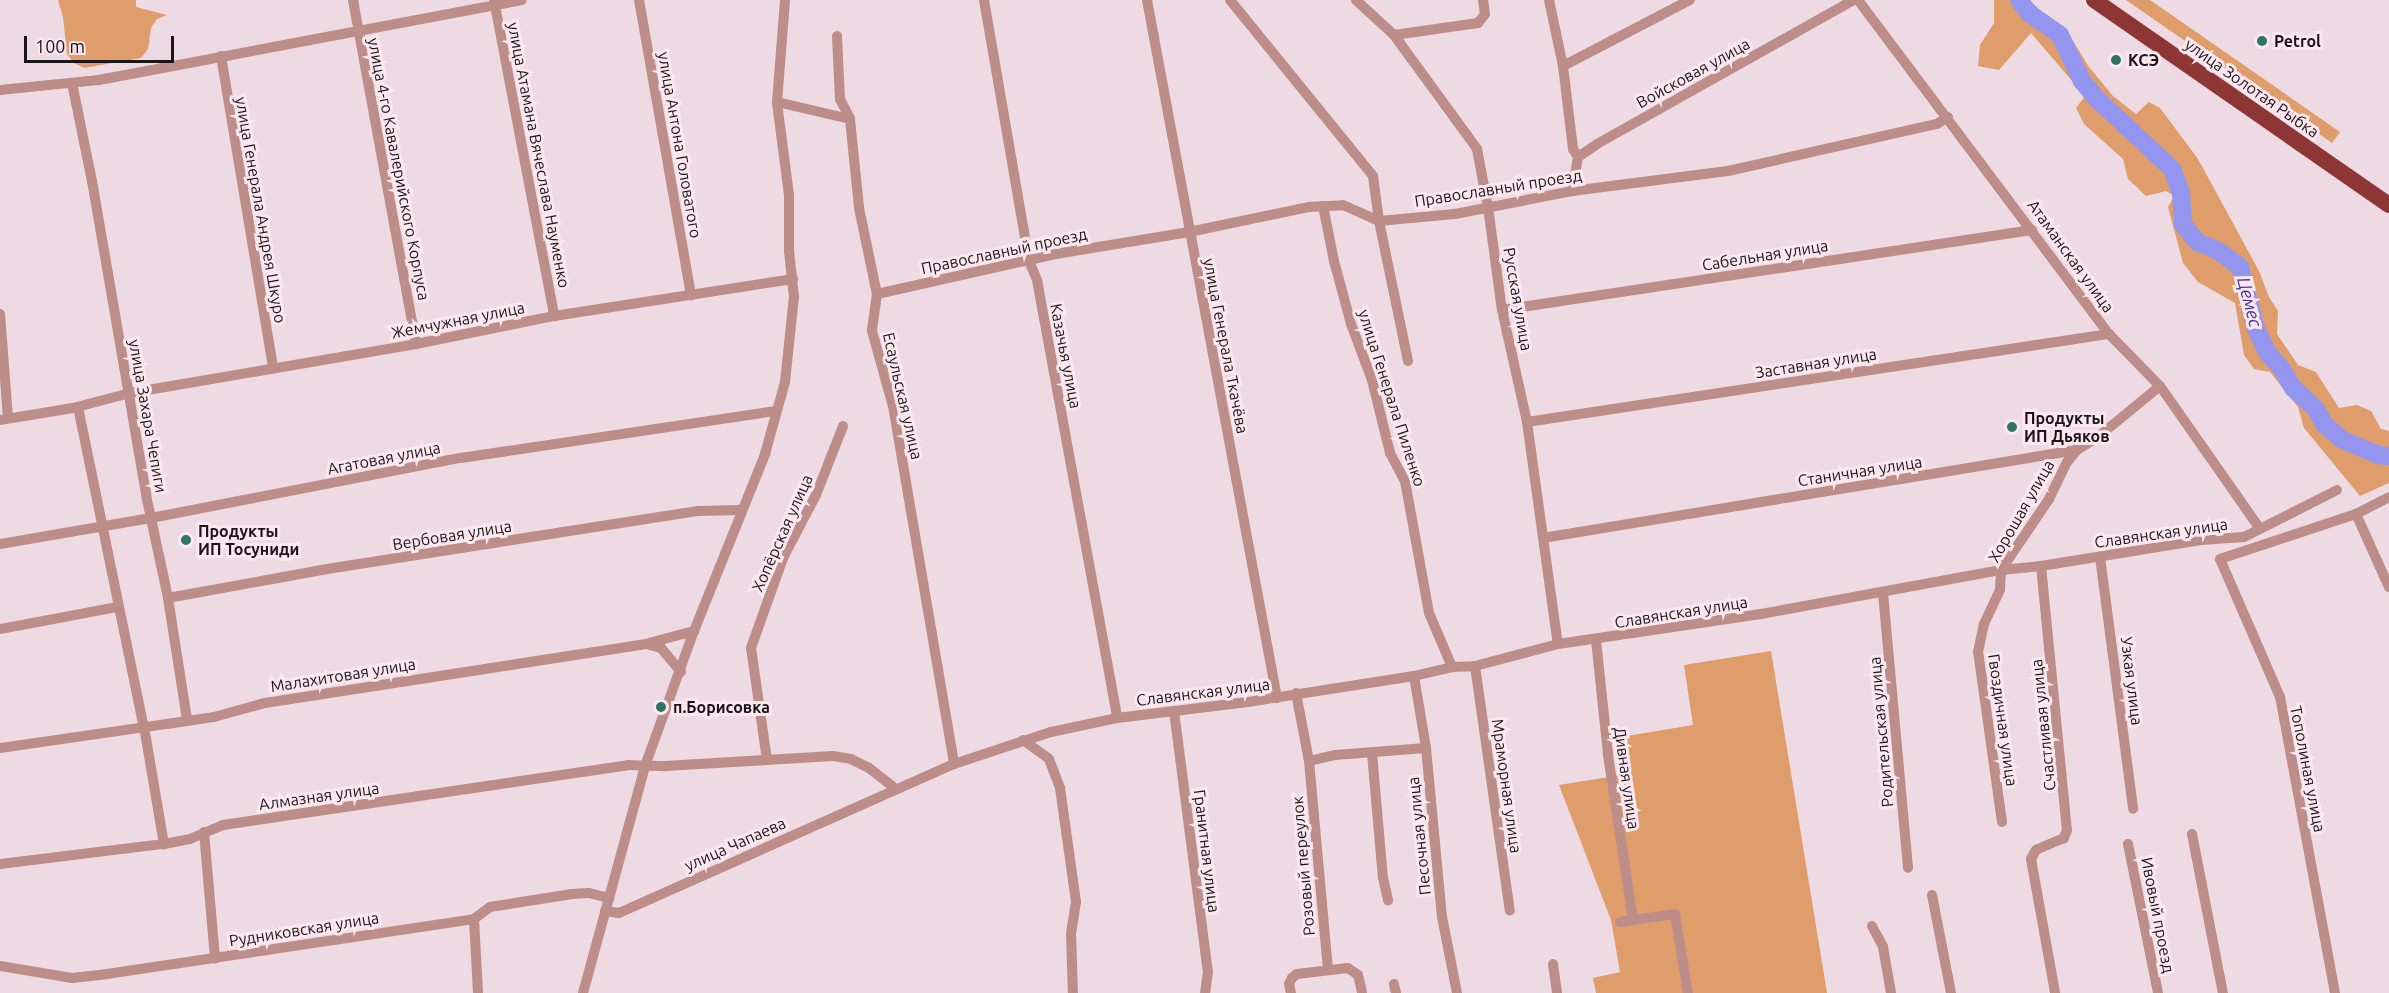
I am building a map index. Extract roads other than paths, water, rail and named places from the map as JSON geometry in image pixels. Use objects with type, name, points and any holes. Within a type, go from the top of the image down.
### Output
[{"type":"highway","name":"улица Золотая Рыбка","points":[[2094,0],[2389,205]]},
{"type":"street","name":"улица 4-го Кавалерийского Корпуса","points":[[352,0],[416,344]]},
{"type":"street","points":[[0,90],[72,83],[358,31],[494,2],[521,0]]},
{"type":"street","name":"улица Антона Головатого","points":[[639,0],[691,295]]},
{"type":"street","points":[[583,993],[645,766],[694,632],[765,454],[789,357],[793,279],[789,251],[789,195],[777,102],[784,0]]},
{"type":"street","name":"Казачья улица","points":[[984,0],[1029,261],[1037,280],[1118,718]]},
{"type":"street","name":"улица Генерала Ткачёва","points":[[1147,0],[1277,698]]},
{"type":"street","name":"улица Генерала Пиленко","points":[[1230,0],[1373,176],[1379,221],[1407,361]]},
{"type":"street","name":"Русская улица","points":[[1356,0],[1394,35],[1477,149],[1488,207],[1502,310],[1527,422],[1558,644]]},
{"type":"street","points":[[1394,35],[1478,23],[1485,14],[1483,0]]},
{"type":"street","points":[[1549,0],[1563,66],[1573,149],[1578,157],[1572,191]]},
{"type":"street","points":[[1563,66],[1690,0]]},
{"type":"street","name":"Атаманская улица","points":[[1856,0],[1948,117],[2109,334],[2160,386],[2260,529]]},
{"type":"street","name":"Войсковая улица","points":[[1578,157],[1596,144],[1856,0]]},
{"type":"street","name":"улица Атамана Вячеслава Науменко","points":[[494,2],[554,316]]},
{"type":"street","name":"Есаульская улица","points":[[837,36],[840,99],[850,119],[859,208],[877,294],[872,331],[893,406],[954,764]]},
{"type":"street","name":"улица Генерала Андрея Шкуро","points":[[221,56],[273,368]]},
{"type":"street","name":"улица Захара Чепиги","points":[[72,83],[77,118],[92,181],[151,518],[168,598],[187,720]]},
{"type":"street","points":[[777,102],[850,119]]},
{"type":"street","name":"Православный проезд","points":[[877,294],[1029,261],[1323,206],[1343,205],[1379,221],[1455,214],[1572,191],[1728,171],[1925,127],[1948,117]]},
{"type":"street","name":"улица Генерала Пиленко","points":[[1323,206],[1334,261],[1351,324],[1372,380],[1390,453],[1405,481],[1429,613],[1452,667]]},
{"type":"street","name":"Сабельная улица","points":[[1502,310],[2032,230]]},
{"type":"street","name":"Жемчужная улица","points":[[4,419],[78,407],[130,393],[416,344],[554,316],[793,279]]},
{"type":"street","points":[[0,314],[4,419]]},
{"type":"street","name":"Заставная улица","points":[[1527,422],[2109,334]]},
{"type":"street","name":"Станичная улица","points":[[1543,538],[2077,450],[2098,437],[2160,386]]},
{"type":"street","points":[[78,407],[144,727],[164,844]]},
{"type":"street","name":"Агатовая улица","points":[[0,544],[103,527],[461,458],[776,411]]},
{"type":"street","name":"Хопёрская улица","points":[[767,760],[751,648],[783,558],[816,495],[843,426]]},
{"type":"street","name":"Хорошая улица","points":[[2000,590],[2001,570],[2049,498],[2060,474],[2077,450]]},
{"type":"street","name":"Славянская улица","points":[[954,764],[1023,740],[1118,718],[1277,698],[1296,693],[1414,676],[1452,667],[1475,666],[1558,644],[1596,640],[1883,593],[2001,570],[2041,566],[2201,540],[2244,537],[2337,490]]},
{"type":"street","points":[[2389,497],[2356,514],[2389,586]]},
{"type":"street","name":"Вербовая улица","points":[[168,598],[327,569],[698,510],[742,510]]},
{"type":"street","name":"Тополиная улица","points":[[2335,993],[2280,697],[2220,559],[2356,514]]},
{"type":"street","name":"Узкая улица","points":[[2100,557],[2133,808]]},
{"type":"street","name":"Счастливая улица","points":[[2041,566],[2067,819],[2064,838],[2036,850],[2031,859],[2055,993]]},
{"type":"street","name":"Гвоздичная улица","points":[[2000,590],[1984,624],[1978,652],[2002,822]]},
{"type":"street","name":"Родительская улица","points":[[1883,593],[1908,868]]},
{"type":"street","points":[[0,629],[118,607]]},
{"type":"street","name":"Малахитовая улица","points":[[0,748],[214,717],[265,703],[646,644],[694,632]]},
{"type":"street","name":"Дивная улица","points":[[1596,640],[1608,755],[1633,920]]},
{"type":"street","points":[[646,644],[662,648],[681,672]]},
{"type":"street","name":"Мраморная улица","points":[[1475,666],[1510,911]]},
{"type":"street","name":"Песочная улица","points":[[1414,676],[1426,748],[1442,917],[1457,993]]},
{"type":"street","name":"Розовый переулок","points":[[1296,693],[1309,761],[1328,969]]},
{"type":"street","name":"Гранитная улица","points":[[1174,711],[1208,972],[1205,993]]},
{"type":"street","points":[[1023,740],[1049,759],[1060,788],[1076,902],[1071,934],[1073,993]]},
{"type":"street","points":[[1309,761],[1335,755],[1426,748]]},
{"type":"street","points":[[1372,753],[1383,878],[1388,900]]},
{"type":"street","name":"Алмазная улица","points":[[0,864],[164,844],[223,825],[628,765],[833,756],[851,759],[869,768],[896,789]]},
{"type":"street","name":"улица Чапаева","points":[[605,911],[619,913],[954,764]]},
{"type":"street","points":[[204,832],[215,958]]},
{"type":"street","points":[[2192,834],[2223,993]]},
{"type":"street","name":"Ивовый проезд","points":[[2128,844],[2158,993]]},
{"type":"street","name":"Рудниковская улица","points":[[0,966],[72,978],[474,919],[490,907],[572,894],[589,893],[609,898]]},
{"type":"street","points":[[1932,895],[1951,993]]},
{"type":"street","points":[[1620,922],[1675,914],[1688,993]]},
{"type":"street","points":[[474,919],[478,993]]},
{"type":"street","points":[[1872,926],[1883,947],[1891,993]]},
{"type":"street","points":[[1552,964],[1557,993]]},
{"type":"street","points":[[1291,993],[1289,984],[1297,974],[1328,969],[1354,970],[1362,993]]},
{"type":"waterway","name":"Цемес","points":[[2019,0],[2029,13],[2060,35],[2082,81],[2097,99],[2172,169],[2181,193],[2183,224],[2197,242],[2217,250],[2240,267],[2256,329],[2267,352],[2282,369],[2293,388],[2315,408],[2325,425],[2343,440],[2379,455],[2389,456]]},
{"type":"place","name":"Petrol","points":[[2262,41]]},
{"type":"place","name":"КСЭ","points":[[2116,60]]},
{"type":"place","name":"Продукты ИП Дьяков","points":[[2012,427]]},
{"type":"place","name":"Продукты ИП Тосуниди","points":[[186,540]]},
{"type":"place","name":"п.Борисовка","points":[[661,707]]}]
